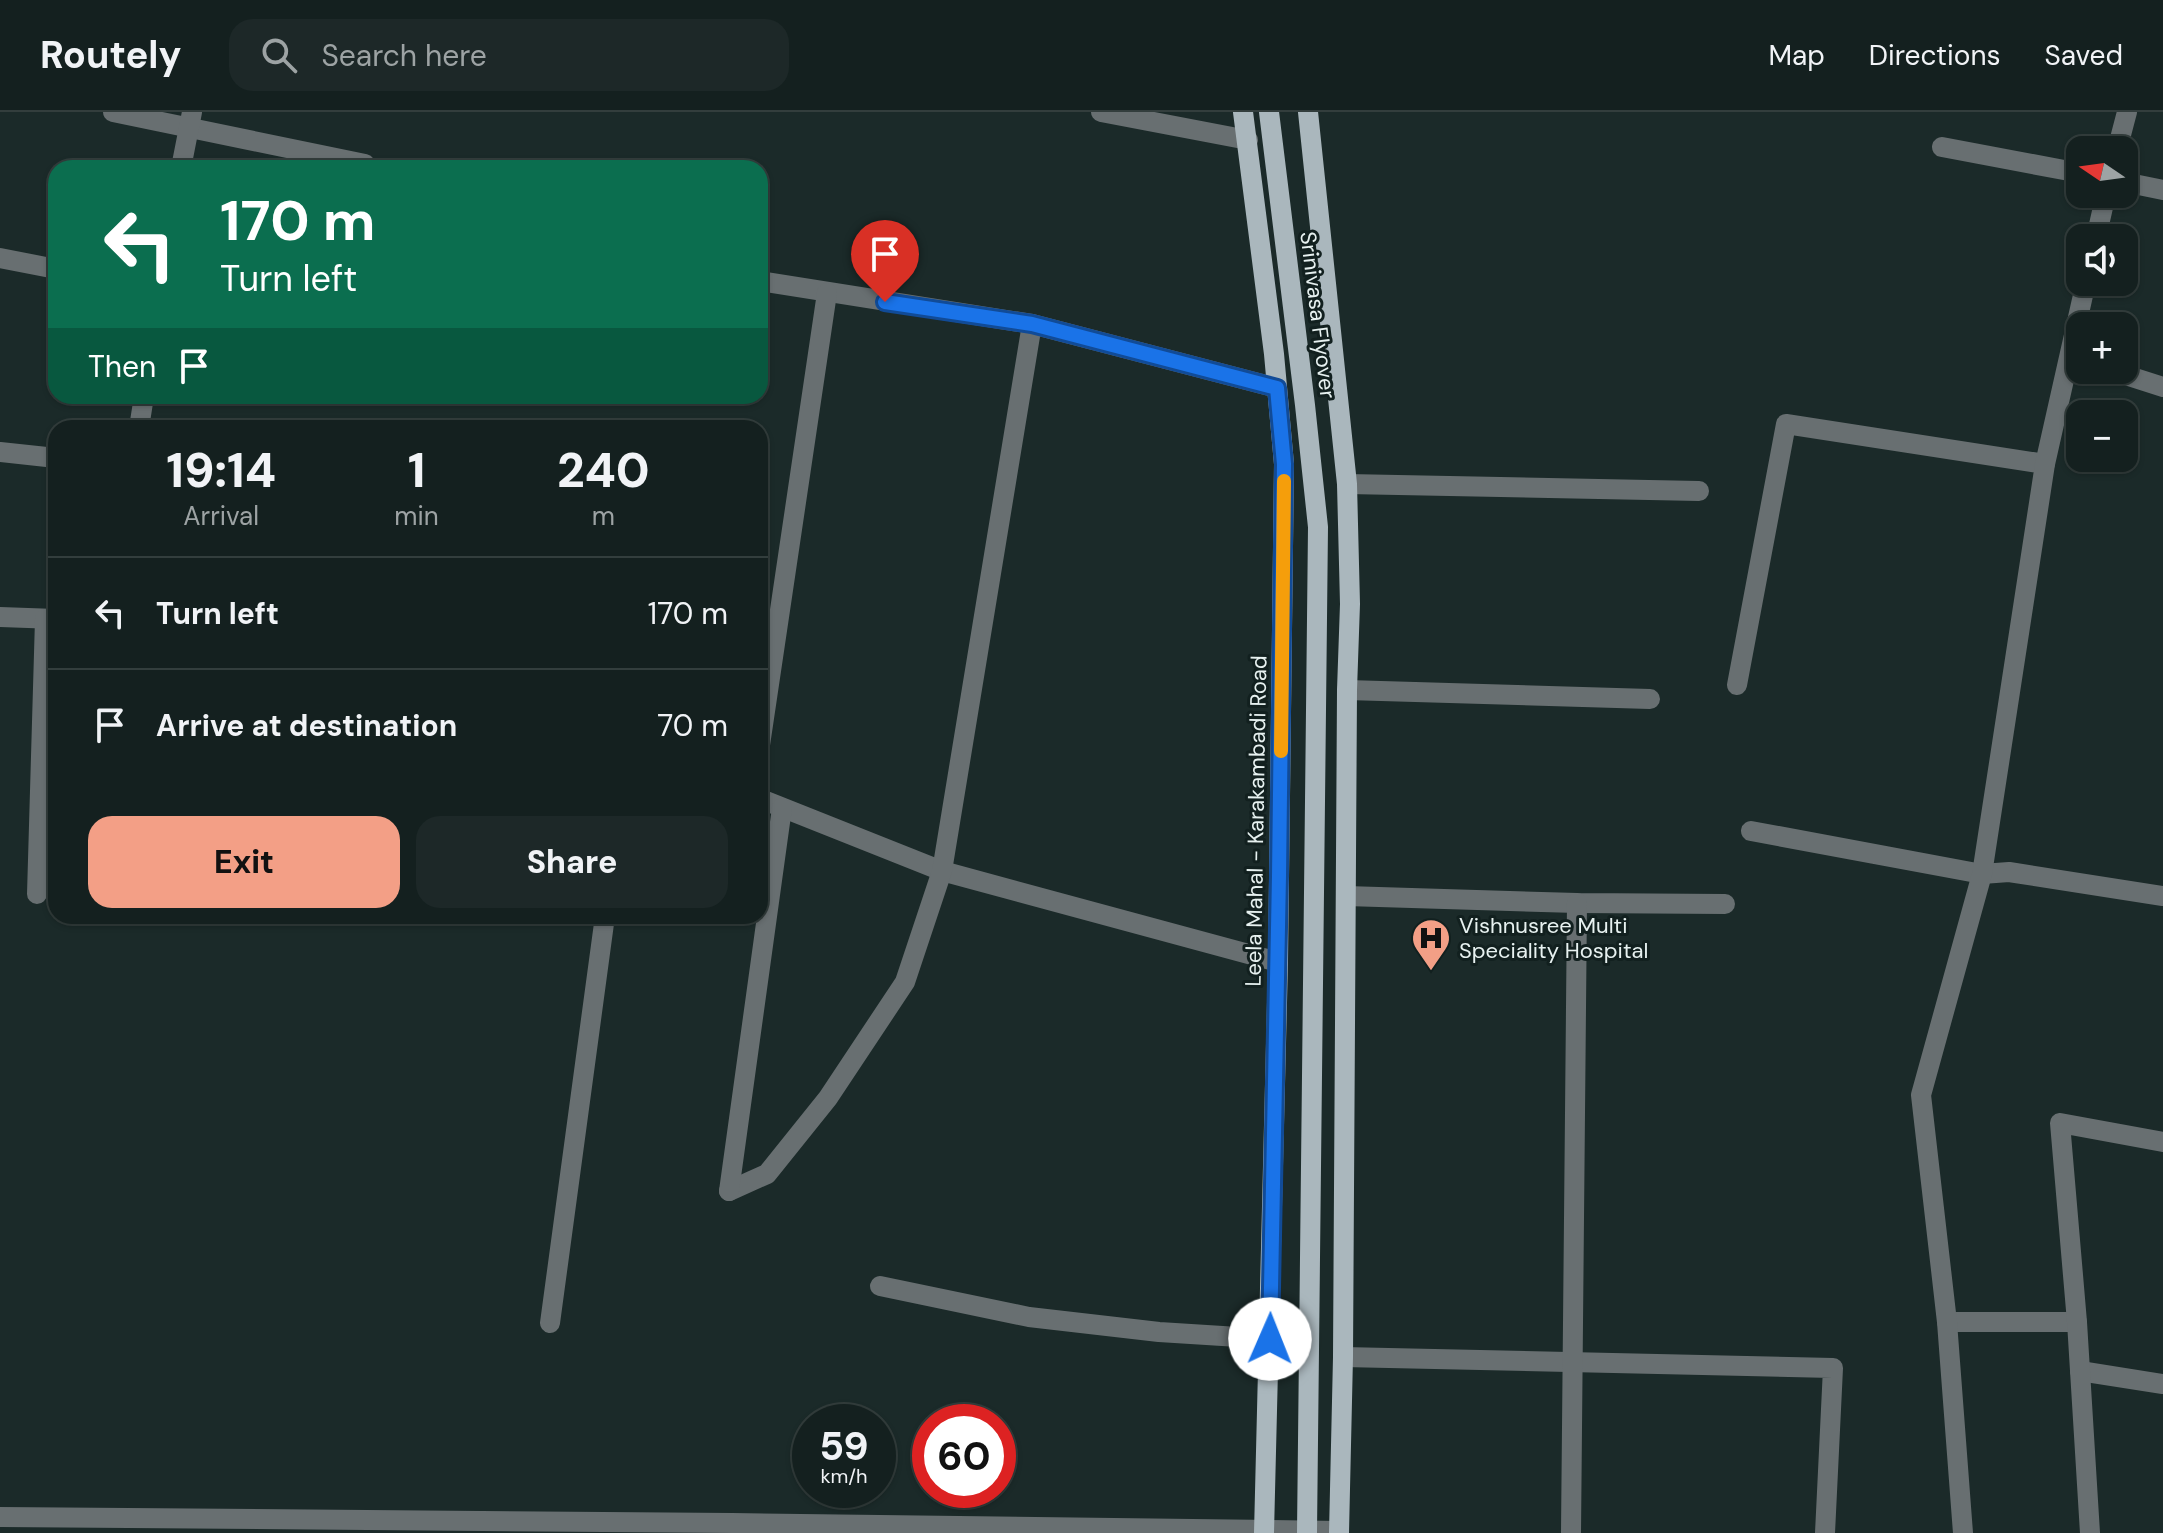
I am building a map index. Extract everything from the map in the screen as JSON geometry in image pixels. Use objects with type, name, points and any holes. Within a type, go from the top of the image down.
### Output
[{"type":"main road","name":"Leela Mahal - Karakambadi Road","points":[[1243,112],[1284,464],[1278,962],[1264,1532]]},
{"type":"main road","name":"Srinivasa Flyover","points":[[1269,112],[1318,527],[1307,1533]]},
{"type":"main road","points":[[1308,112],[1347,484],[1350,604],[1339,1532]]},
{"type":"street","points":[[113,112],[190,119],[349,160]]},
{"type":"street","points":[[1101,112],[1248,140]]},
{"type":"street","points":[[2121,136],[2127,112]]},
{"type":"street","points":[[182,160],[190,119]]},
{"type":"street","points":[[1942,147],[2066,170]]},
{"type":"street","points":[[2138,185],[2163,190]]},
{"type":"street","points":[[0,258],[48,267]]},
{"type":"street","points":[[768,282],[1032,324],[1277,388]]},
{"type":"street","points":[[768,691],[827,293]]},
{"type":"street","points":[[755,924],[729,1191],[767,1174],[828,1098],[905,982],[942,871],[1032,324]]},
{"type":"street","points":[[2138,379],[2163,387]]},
{"type":"street","points":[[1963,1533],[1947,1322],[1921,1095],[1982,874],[2045,464],[2068,384]]},
{"type":"street","points":[[1737,685],[1786,424],[2045,464]]},
{"type":"street","points":[[0,452],[48,457]]},
{"type":"street","points":[[1347,484],[1699,491]]},
{"type":"street","points":[[0,617],[48,619]]},
{"type":"street","points":[[1347,690],[1650,699]]},
{"type":"street","points":[[37,894],[48,800]]},
{"type":"street","points":[[768,800],[942,871],[1278,962]]},
{"type":"street","points":[[1751,831],[1982,874],[2009,872],[2163,896]]},
{"type":"street","points":[[1346,896],[1725,904]]},
{"type":"street","points":[[1571,1533],[1577,903]]},
{"type":"street","points":[[550,1323],[604,924]]},
{"type":"street","points":[[2090,1533],[2077,1322],[2060,1123],[2163,1142]]},
{"type":"street","points":[[880,1286],[1029,1317],[1159,1332],[1270,1339]]},
{"type":"street","points":[[1947,1322],[2077,1322]]},
{"type":"street","points":[[1343,1357],[1833,1368],[1825,1533]]},
{"type":"street","points":[[2080,1371],[2163,1384]]},
{"type":"street","points":[[0,1517],[731,1528],[1339,1532]]},
{"type":"slow traffic","points":[[1281,751],[1284,481]]},
{"type":"place","name":"Vishnusree Multi Speciality Hospital","points":[[1431,972]]},
{"type":"route","points":[[885,302],[1032,324],[1277,388],[1284,464],[1270,1339]]}]
